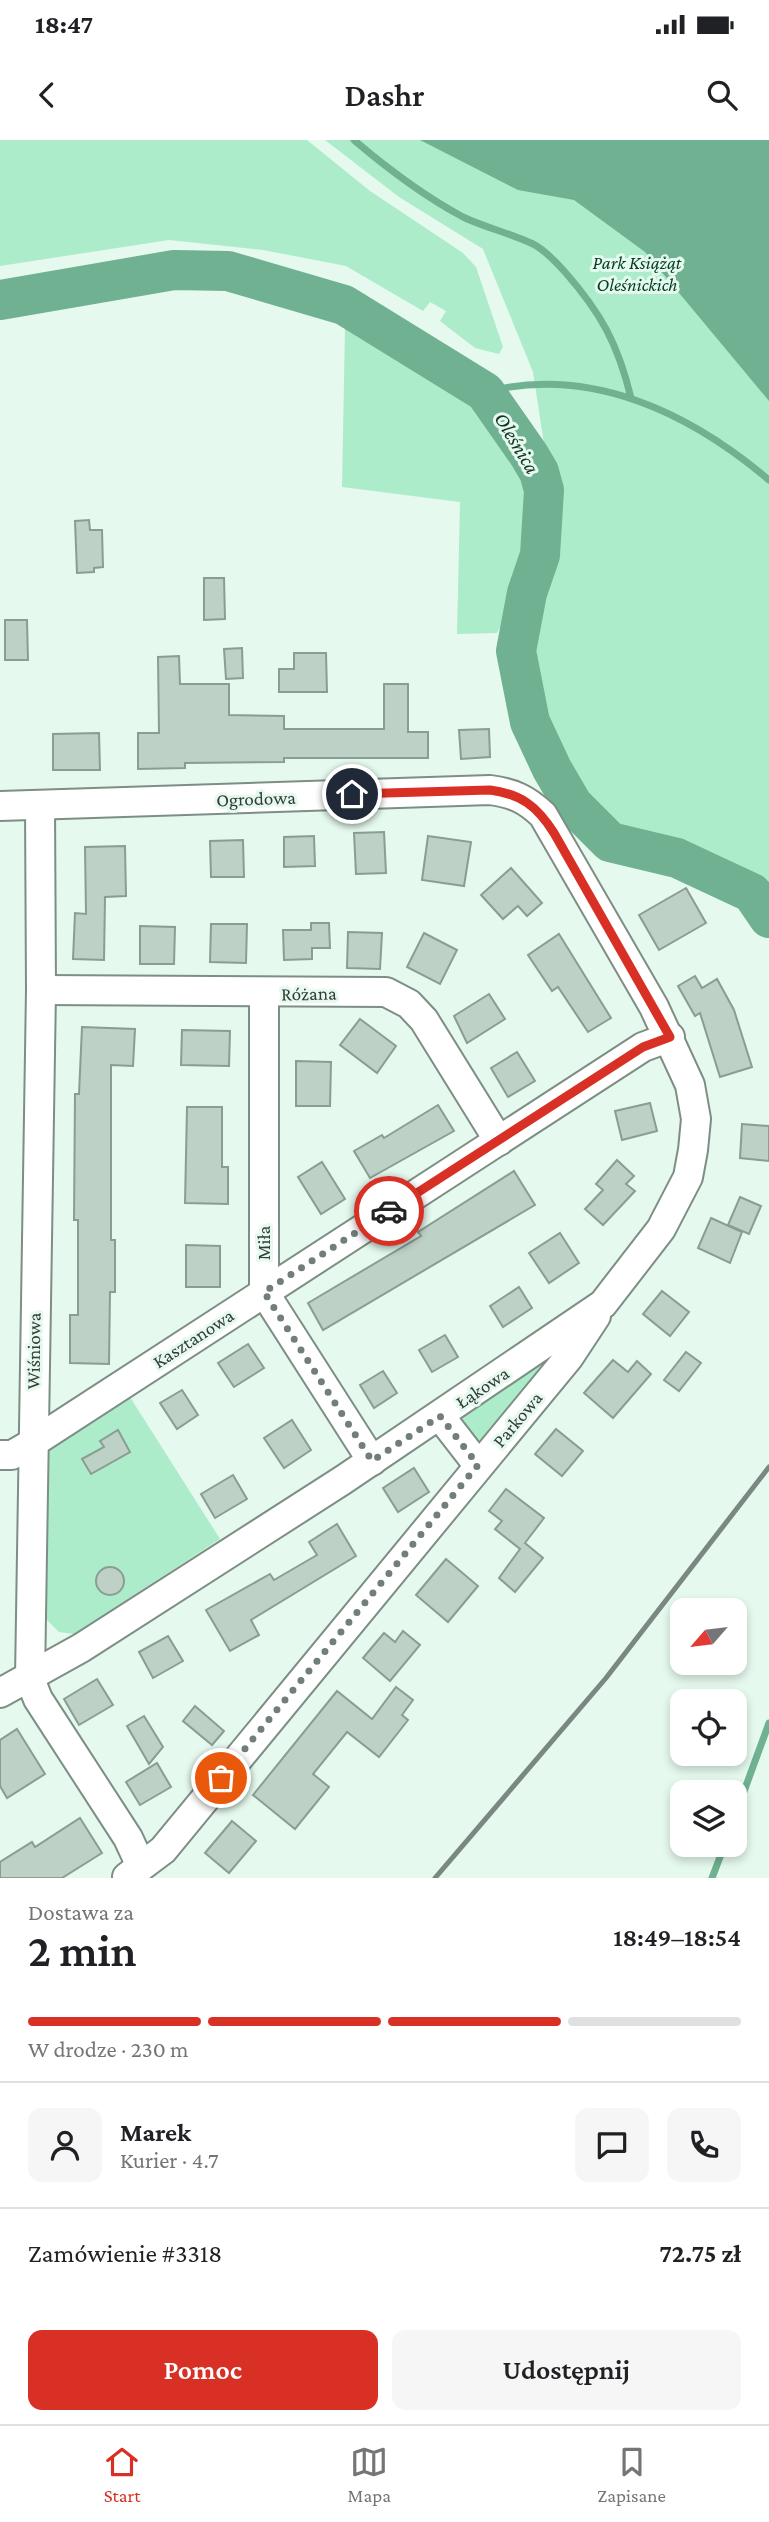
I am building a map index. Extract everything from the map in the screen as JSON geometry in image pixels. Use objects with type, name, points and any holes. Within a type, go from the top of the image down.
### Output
[{"type":"street","name":"Ogrodowa","points":[[0,806],[490,790],[511,793],[529,802],[543,815],[670,1037]]},
{"type":"street","name":"Wiśniowa","points":[[40,805],[41,990],[31,1444],[30,1679],[38,1699],[128,1838],[133,1872]]},
{"type":"street","name":"Różana","points":[[41,990],[386,992],[409,1004],[424,1020],[499,1140]]},
{"type":"street","name":"Miła","points":[[264,993],[264,1292]]},
{"type":"street","name":"Kasztanowa","points":[[0,1455],[12,1455],[31,1444],[643,1047],[670,1037]]},
{"type":"street","name":"Łąkowa","points":[[0,1693],[30,1679],[372,1461],[603,1304],[661,1229],[688,1177],[696,1119],[690,1085],[670,1037]]},
{"type":"street","points":[[264,1292],[372,1461]]},
{"type":"street","name":"Parkowa","points":[[133,1872],[163,1850],[569,1357],[603,1304]]},
{"type":"street","points":[[440,1416],[478,1465]]},
{"type":"green space","points":[[0,140],[307,140],[370,191],[463,253],[476,267],[503,347],[499,354],[475,348],[440,321],[446,311],[430,302],[423,311],[346,266],[263,250],[169,240],[0,266]]},
{"type":"green space","name":"Park Książąt Oleśnickich","points":[[325,140],[769,140],[769,900],[756,881],[610,826],[555,753],[530,689],[530,640],[543,567],[551,490],[533,372],[483,249],[399,197]]},
{"type":"green space","points":[[345,328],[428,372],[481,409],[502,432],[519,458],[529,488],[529,521],[519,576],[512,600],[497,633],[457,634],[460,502],[342,487]]},
{"type":"green space","points":[[559,1349],[483,1444],[475,1442],[462,1420],[466,1411]]},
{"type":"green space","points":[[128,1394],[220,1539],[74,1634],[59,1632],[42,1615],[43,1460],[49,1449]]},
{"type":"shaded area","points":[[420,140],[769,140],[769,401],[645,252],[574,200],[518,190]]},
{"type":"building","points":[[89,520],[90,530],[102,530],[103,567],[94,568],[94,572],[77,573],[75,521]]},
{"type":"building","points":[[204,578],[224,578],[225,619],[204,620]]},
{"type":"building","points":[[5,620],[27,620],[28,660],[5,660]]},
{"type":"building","points":[[242,648],[243,678],[226,679],[224,649]]},
{"type":"building","points":[[294,653],[326,653],[327,692],[279,692],[279,669],[294,669]]},
{"type":"building","points":[[179,656],[180,684],[229,684],[229,715],[284,716],[284,729],[384,729],[384,684],[408,684],[408,732],[428,732],[428,758],[284,758],[284,762],[185,763],[185,768],[138,769],[138,733],[159,733],[158,657]]},
{"type":"building","points":[[489,729],[490,757],[461,759],[459,730]]},
{"type":"building","points":[[99,733],[100,770],[53,770],[53,734]]},
{"type":"building","points":[[384,832],[386,873],[356,874],[354,833]]},
{"type":"building","points":[[314,836],[315,866],[284,867],[284,837]]},
{"type":"building","points":[[428,836],[471,842],[464,886],[422,880]]},
{"type":"building","points":[[243,840],[244,877],[211,877],[210,841]]},
{"type":"building","points":[[125,846],[126,896],[105,897],[104,960],[73,959],[75,913],[86,914],[85,847]]},
{"type":"building","points":[[511,868],[542,903],[527,916],[518,906],[503,919],[481,895]]},
{"type":"building","points":[[686,888],[706,923],[659,950],[639,915]]},
{"type":"building","points":[[311,923],[329,923],[330,948],[312,948],[312,959],[284,960],[283,930],[311,930]]},
{"type":"building","points":[[211,924],[247,924],[246,963],[210,962]]},
{"type":"building","points":[[140,926],[175,927],[174,964],[140,964]]},
{"type":"building","points":[[348,932],[382,933],[380,969],[347,968]]},
{"type":"building","points":[[424,933],[457,950],[440,984],[407,967]]},
{"type":"building","points":[[559,934],[611,1018],[588,1032],[558,987],[552,991],[528,955]]},
{"type":"building","points":[[695,976],[702,988],[717,979],[734,1010],[752,1067],[720,1077],[700,1013],[695,1016],[678,986]]},
{"type":"building","points":[[489,994],[505,1019],[467,1043],[454,1016]]},
{"type":"building","points":[[360,1019],[396,1046],[377,1073],[340,1045]]},
{"type":"building","points":[[82,1027],[135,1029],[133,1066],[111,1065],[111,1240],[115,1240],[115,1292],[110,1292],[109,1364],[70,1363],[70,1315],[78,1315],[78,1220],[74,1220],[75,1094],[79,1094]]},
{"type":"building","points":[[182,1030],[230,1031],[229,1066],[181,1065]]},
{"type":"building","points":[[517,1052],[535,1081],[508,1097],[491,1068]]},
{"type":"building","points":[[296,1061],[331,1062],[330,1106],[296,1106]]},
{"type":"building","points":[[650,1103],[657,1131],[622,1140],[615,1111]]},
{"type":"building","points":[[438,1105],[454,1131],[370,1178],[354,1151],[382,1135],[384,1138]]},
{"type":"building","points":[[187,1107],[222,1107],[222,1167],[228,1167],[228,1204],[185,1203]]},
{"type":"building","points":[[742,1124],[769,1126],[769,1161],[740,1158]]},
{"type":"building","points":[[617,1160],[634,1176],[626,1184],[635,1191],[603,1225],[585,1209],[603,1190],[596,1184]]},
{"type":"building","points":[[322,1162],[345,1199],[321,1214],[298,1177]]},
{"type":"building","points":[[514,1171],[535,1205],[323,1330],[308,1303],[421,1236],[418,1232]]},
{"type":"building","points":[[740,1197],[761,1206],[749,1234],[728,1225]]},
{"type":"building","points":[[711,1218],[742,1232],[730,1263],[698,1248]]},
{"type":"building","points":[[560,1233],[579,1263],[549,1283],[529,1253]]},
{"type":"building","points":[[186,1245],[220,1246],[220,1287],[186,1287]]},
{"type":"building","points":[[519,1287],[532,1308],[503,1327],[490,1306]]},
{"type":"building","points":[[662,1291],[689,1312],[670,1336],[643,1314]]},
{"type":"building","points":[[445,1335],[458,1357],[432,1372],[419,1350]]},
{"type":"building","points":[[248,1344],[264,1368],[234,1387],[218,1363]]},
{"type":"building","points":[[686,1352],[701,1363],[679,1391],[664,1380]]},
{"type":"building","points":[[613,1360],[628,1372],[637,1361],[651,1374],[613,1418],[584,1393]]},
{"type":"building","points":[[383,1371],[397,1393],[374,1408],[360,1385]]},
{"type":"building","points":[[182,1390],[198,1415],[177,1429],[160,1403]]},
{"type":"building","points":[[292,1420],[311,1450],[284,1468],[264,1438]]},
{"type":"building","points":[[556,1429],[583,1451],[562,1476],[535,1454]]},
{"type":"building","points":[[118,1430],[130,1452],[91,1474],[82,1459],[104,1447],[100,1441]]},
{"type":"building","points":[[414,1468],[429,1492],[398,1512],[383,1488]]},
{"type":"building","points":[[233,1475],[247,1499],[215,1518],[201,1494]]},
{"type":"building","points":[[506,1489],[544,1518],[525,1543],[543,1558],[515,1592],[499,1578],[520,1549],[495,1529],[502,1521],[489,1511]]},
{"type":"building","points":[[337,1524],[356,1556],[251,1620],[259,1635],[230,1651],[206,1610],[270,1574],[274,1580],[317,1555],[309,1542]]},
{"type":"building","points":[[446,1559],[478,1586],[448,1622],[416,1595]]},
{"type":"building","points":[[110,1567],[120,1571],[124,1581],[120,1591],[110,1595],[100,1591],[96,1581],[100,1571]]},
{"type":"building","points":[[403,1631],[420,1645],[390,1681],[363,1658],[384,1633],[395,1642]]},
{"type":"building","points":[[168,1636],[183,1661],[153,1678],[139,1652]]},
{"type":"building","points":[[97,1679],[113,1705],[79,1725],[64,1699]]},
{"type":"building","points":[[396,1687],[413,1700],[402,1715],[408,1720],[379,1757],[347,1732],[313,1774],[329,1787],[295,1829],[253,1795],[337,1691],[372,1719]]},
{"type":"building","points":[[195,1706],[224,1731],[212,1745],[183,1721]]},
{"type":"building","points":[[144,1716],[163,1747],[149,1764],[127,1726]]},
{"type":"building","points":[[17,1729],[45,1774],[7,1798],[0,1786],[0,1740]]},
{"type":"building","points":[[157,1763],[171,1787],[140,1805],[126,1782]]},
{"type":"building","points":[[80,1818],[102,1853],[62,1878],[0,1878],[0,1862],[32,1842],[35,1847]]},
{"type":"building","points":[[232,1821],[256,1841],[229,1873],[205,1853]]},
{"type":"waterway","points":[[354,140],[407,182],[449,209],[472,221],[533,244],[550,256],[589,301],[607,330],[631,398]]},
{"type":"waterway","name":"Oleśnica","points":[[0,300],[174,270],[228,271],[344,305],[485,392],[529,455],[539,472],[544,490],[540,555],[527,593],[516,651],[530,722],[552,769],[573,805],[610,842],[677,858],[752,893],[769,918]]},
{"type":"waterway","points":[[485,392],[524,385],[563,385],[601,390],[637,401],[706,434],[769,480]]},
{"type":"waterway","points":[[747,1783],[769,1723]]},
{"type":"waterway","points":[[712,1878],[720,1857]]},
{"type":"railway","points":[[435,1878],[606,1678],[769,1467]]},
{"type":"way so far","points":[[221,1778],[478,1465],[440,1416],[372,1461],[277,1317],[264,1292],[389,1211]]},
{"type":"route","points":[[352,794],[490,790],[511,793],[529,802],[543,815],[554,833],[670,1037],[643,1047],[389,1211]]}]
